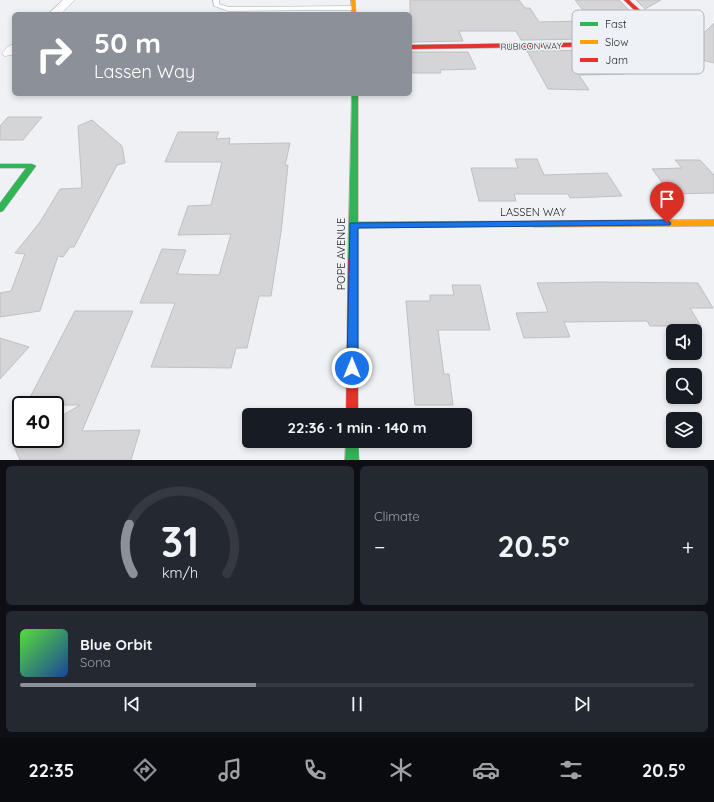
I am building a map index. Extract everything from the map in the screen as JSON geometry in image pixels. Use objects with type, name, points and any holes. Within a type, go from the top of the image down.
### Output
[{"type":"street","points":[[56,12],[70,0]]},
{"type":"street","name":"RUBICON WAY","points":[[626,0],[637,10]]},
{"type":"street","name":"RUBICON WAY","points":[[412,47],[572,45]]},
{"type":"street","name":"POPE AVENUE","points":[[352,408],[355,96]]},
{"type":"street","points":[[0,166],[32,166],[0,209]]},
{"type":"street","name":"LASSEN WAY","points":[[353,225],[714,223]]},
{"type":"street","points":[[352,448],[352,460]]},
{"type":"lane","points":[[216,0],[216,5],[228,9],[353,7]]},
{"type":"building","points":[[410,0],[519,0],[525,8],[530,8],[539,22],[572,21],[572,39],[521,40],[516,31],[459,31],[463,41],[412,42],[412,12],[410,12]]},
{"type":"building","points":[[575,0],[619,0],[629,10],[583,10]]},
{"type":"building","points":[[636,0],[661,0],[645,9]]},
{"type":"building","points":[[714,23],[714,63],[704,60],[704,33]]},
{"type":"building","points":[[572,50],[572,74],[625,74],[579,75],[589,90],[548,89],[527,51]]},
{"type":"building","points":[[412,52],[468,52],[476,69],[440,70],[441,73],[412,73]]},
{"type":"building","points":[[8,117],[42,117],[23,140],[0,140],[0,126]]},
{"type":"building","points":[[92,120],[122,146],[125,163],[117,165],[74,247],[70,247],[63,257],[58,256],[40,311],[0,317],[0,293],[11,291],[25,254],[15,253],[40,222],[60,189],[82,188],[78,126]]},
{"type":"building","points":[[178,132],[219,132],[216,139],[230,138],[229,144],[290,143],[285,166],[288,165],[281,232],[271,296],[259,296],[247,348],[236,348],[231,368],[151,367],[175,303],[140,303],[162,249],[186,250],[177,274],[219,275],[231,234],[178,235],[188,206],[211,205],[222,162],[165,162]]},
{"type":"building","points":[[515,159],[537,159],[544,175],[607,173],[622,196],[570,198],[568,194],[514,194],[516,201],[479,201],[471,168],[518,168]]},
{"type":"building","points":[[675,160],[700,160],[714,175],[714,193],[671,194],[652,169],[682,168]]},
{"type":"building","points":[[537,283],[698,283],[713,308],[690,308],[700,324],[666,324],[666,326],[650,326],[647,321],[564,322],[570,337],[524,338],[516,313],[548,312]]},
{"type":"building","points":[[452,285],[480,285],[490,330],[438,330],[444,374],[449,374],[453,405],[415,405],[406,301],[430,301],[430,295],[454,295]]},
{"type":"building","points":[[75,311],[133,311],[82,431],[140,430],[131,460],[20,460],[15,448],[64,448],[64,415],[80,405],[64,405],[64,396],[31,396]]},
{"type":"building","points":[[0,338],[29,347],[0,379]]},
{"type":"traffic: fast","points":[[353,259],[355,96]]},
{"type":"traffic: fast","points":[[0,166],[32,166],[0,209]]},
{"type":"traffic: fast","points":[[353,225],[533,224]]},
{"type":"traffic: fast","points":[[352,448],[352,460]]},
{"type":"traffic: slow","points":[[353,0],[354,12]]},
{"type":"traffic: slow","points":[[533,224],[714,223]]},
{"type":"traffic: jam","points":[[626,0],[637,10]]},
{"type":"traffic: jam","points":[[412,47],[572,45]]},
{"type":"traffic: jam","points":[[352,408],[353,259]]},
{"type":"route","points":[[352,368],[353,225],[667,223]]}]
